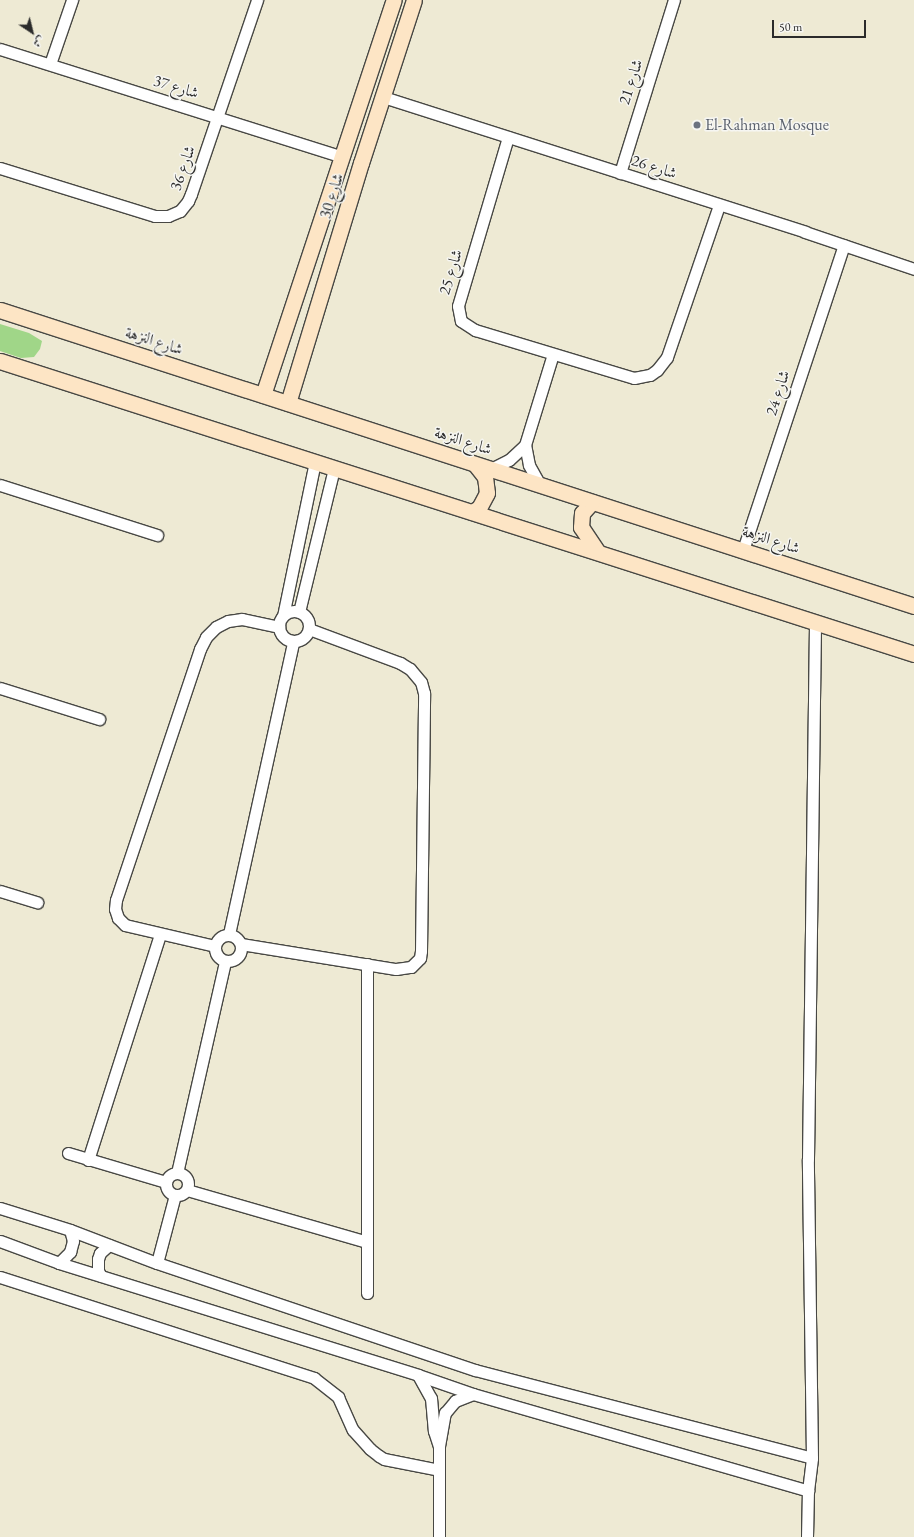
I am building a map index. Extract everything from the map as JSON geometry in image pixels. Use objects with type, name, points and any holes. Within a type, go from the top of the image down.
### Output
[{"type":"main road","name":"شارع 30","points":[[263,395],[394,0]]},
{"type":"main road","name":"شارع 30","points":[[288,403],[414,0]]},
{"type":"main road","name":"شارع النزهة","points":[[0,310],[914,606]]},
{"type":"main road","points":[[276,356],[287,362],[300,363]]},
{"type":"main road","points":[[0,361],[914,654]]},
{"type":"main road","points":[[472,512],[479,508],[487,493],[485,477],[475,464]]},
{"type":"main road","points":[[592,502],[582,514],[580,527],[598,552]]},
{"type":"street","points":[[50,64],[72,0]]},
{"type":"street","name":"شارع 36","points":[[0,168],[155,216],[168,216],[180,211],[188,201],[257,0]]},
{"type":"street","name":"شارع 21","points":[[620,173],[674,0]]},
{"type":"street","name":"شارع 37","points":[[0,49],[342,157]]},
{"type":"street","name":"شارع 26","points":[[383,97],[844,245],[914,269]]},
{"type":"street","name":"شارع 25","points":[[508,137],[458,311],[461,321],[468,327],[634,378],[646,376],[657,370],[663,364],[669,350],[719,205]]},
{"type":"street","name":"شارع 24","points":[[743,550],[844,245]]},
{"type":"street","points":[[491,469],[509,460],[524,445],[553,354]]},
{"type":"street","points":[[524,445],[529,465],[540,485]]},
{"type":"street","points":[[215,946],[125,925],[118,918],[115,909],[116,900],[200,649],[206,637],[216,627],[228,621],[242,619],[281,621],[293,611],[299,612],[307,618],[309,629],[303,638],[293,642],[283,637],[281,621],[315,462]]},
{"type":"street","points":[[299,612],[334,468]]},
{"type":"street","points":[[0,485],[157,535]]},
{"type":"street","points":[[807,1537],[808,1491],[812,1458],[808,1160],[815,622]]},
{"type":"street","points":[[241,944],[396,969],[411,967],[420,958],[424,694],[418,677],[410,669],[400,663],[309,629]]},
{"type":"street","points":[[229,934],[293,642]]},
{"type":"street","points":[[0,688],[99,719]]},
{"type":"street","points":[[0,891],[37,902]]},
{"type":"street","points":[[88,1160],[160,934]]},
{"type":"street","points":[[229,934],[236,937],[241,944],[242,948],[238,957],[234,960],[226,961],[217,955],[215,946],[220,938],[229,934]]},
{"type":"street","points":[[177,1173],[226,961]]},
{"type":"street","points":[[367,964],[367,1293]]},
{"type":"street","points":[[68,1153],[166,1182]]},
{"type":"street","points":[[166,1182],[170,1176],[177,1173]]},
{"type":"street","points":[[177,1173],[187,1179],[187,1190]]},
{"type":"street","points":[[166,1182],[169,1192],[175,1195],[182,1194],[187,1190]]},
{"type":"street","points":[[187,1190],[367,1242]]},
{"type":"street","points":[[157,1263],[175,1195]]},
{"type":"street","points":[[0,1208],[70,1230],[157,1263],[475,1370],[812,1458]]},
{"type":"street","points":[[59,1263],[68,1256],[72,1246],[70,1230]]},
{"type":"street","points":[[0,1241],[59,1263],[418,1375],[473,1394],[808,1491]]},
{"type":"street","points":[[101,1276],[98,1271],[98,1259],[100,1253],[109,1245]]},
{"type":"street","points":[[0,1277],[314,1378],[338,1397],[353,1430],[370,1449],[379,1456],[384,1459],[439,1470]]},
{"type":"street","points":[[418,1375],[431,1398],[434,1431],[439,1446]]},
{"type":"street","points":[[439,1537],[439,1446],[445,1413],[448,1407],[455,1401],[473,1394]]},
{"type":"green space","points":[[0,324],[29,333],[42,341],[40,349],[34,357],[21,358],[0,351]]},
{"type":"place","name":"El-Rahman Mosque","points":[[697,125]]}]
